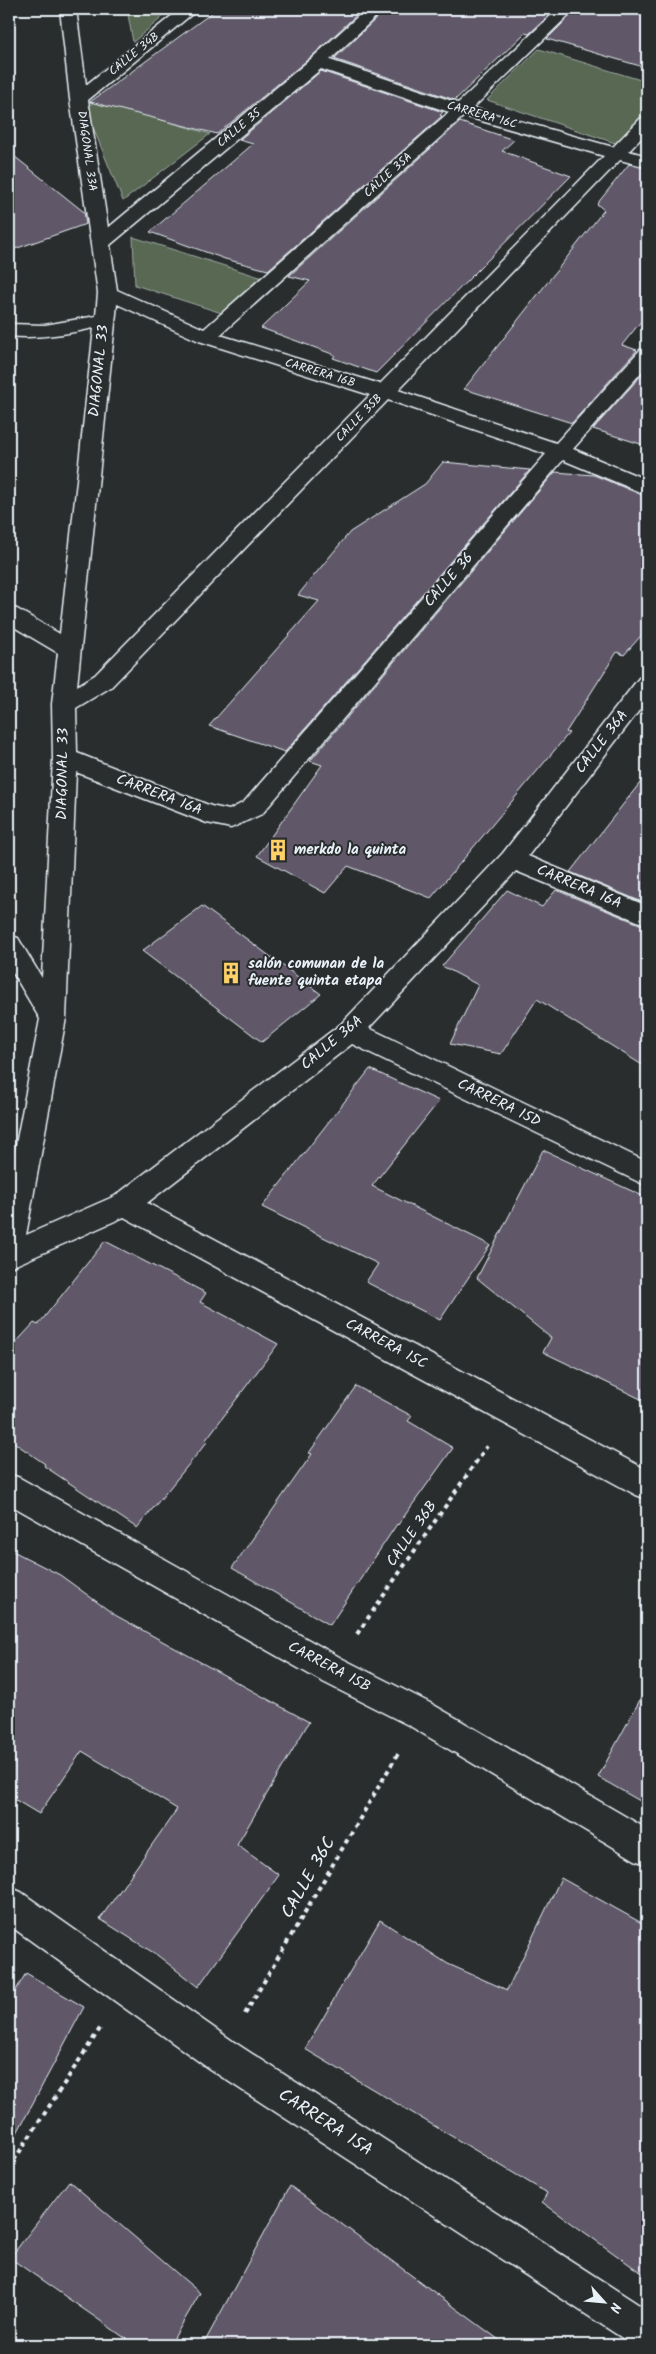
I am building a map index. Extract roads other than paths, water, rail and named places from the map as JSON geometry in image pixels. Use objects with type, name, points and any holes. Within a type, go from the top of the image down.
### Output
[{"type":"street","name":"DIAGONAL 33A","points":[[68,9],[79,99],[108,293]]},
{"type":"street","name":"CALLE 34B","points":[[79,99],[190,9]]},
{"type":"street","name":"CALLE 35","points":[[100,244],[318,62],[376,9]]},
{"type":"street","name":"CALLE 35A","points":[[206,337],[461,110],[567,9]]},
{"type":"street","name":"CARRERA 16C","points":[[318,62],[461,110],[647,162]]},
{"type":"street","name":"CALLE 35B","points":[[64,704],[103,681],[383,392],[618,154],[647,122]]},
{"type":"street","name":"CARRERA 16B","points":[[108,293],[206,337],[383,392],[560,451],[647,488]]},
{"type":"street","name":"DIAGONAL 33","points":[[9,1255],[53,1018],[65,758],[64,704],[108,293]]},
{"type":"street","points":[[9,330],[25,333],[44,331],[104,320]]},
{"type":"street","name":"CALLE 36","points":[[253,808],[560,451],[647,354]]},
{"type":"street","points":[[9,614],[70,650]]},
{"type":"street","name":"CALLE 36A","points":[[9,1255],[125,1204],[350,1031],[512,859],[645,690]]},
{"type":"street","name":"CARRERA 16A","points":[[65,758],[207,814],[231,819],[253,808]]},
{"type":"street","name":"CARRERA 16A","points":[[512,859],[647,916]]},
{"type":"street","points":[[9,946],[53,1018]]},
{"type":"street","name":"CARRERA 15D","points":[[350,1031],[647,1175]]},
{"type":"street","name":"CARRERA 15C","points":[[125,1204],[647,1485]]},
{"type":"street","name":"CARRERA 15B","points":[[9,1488],[332,1670],[421,1715],[647,1848]]},
{"type":"street","name":"CARRERA 15A","points":[[9,1904],[127,1986],[221,2055],[647,2332]]},
{"type":"place","name":"merkdo la quinta","points":[[278,850]]},
{"type":"place","name":"salón comunan de la fuente quinta etapa","points":[[231,973]]}]
